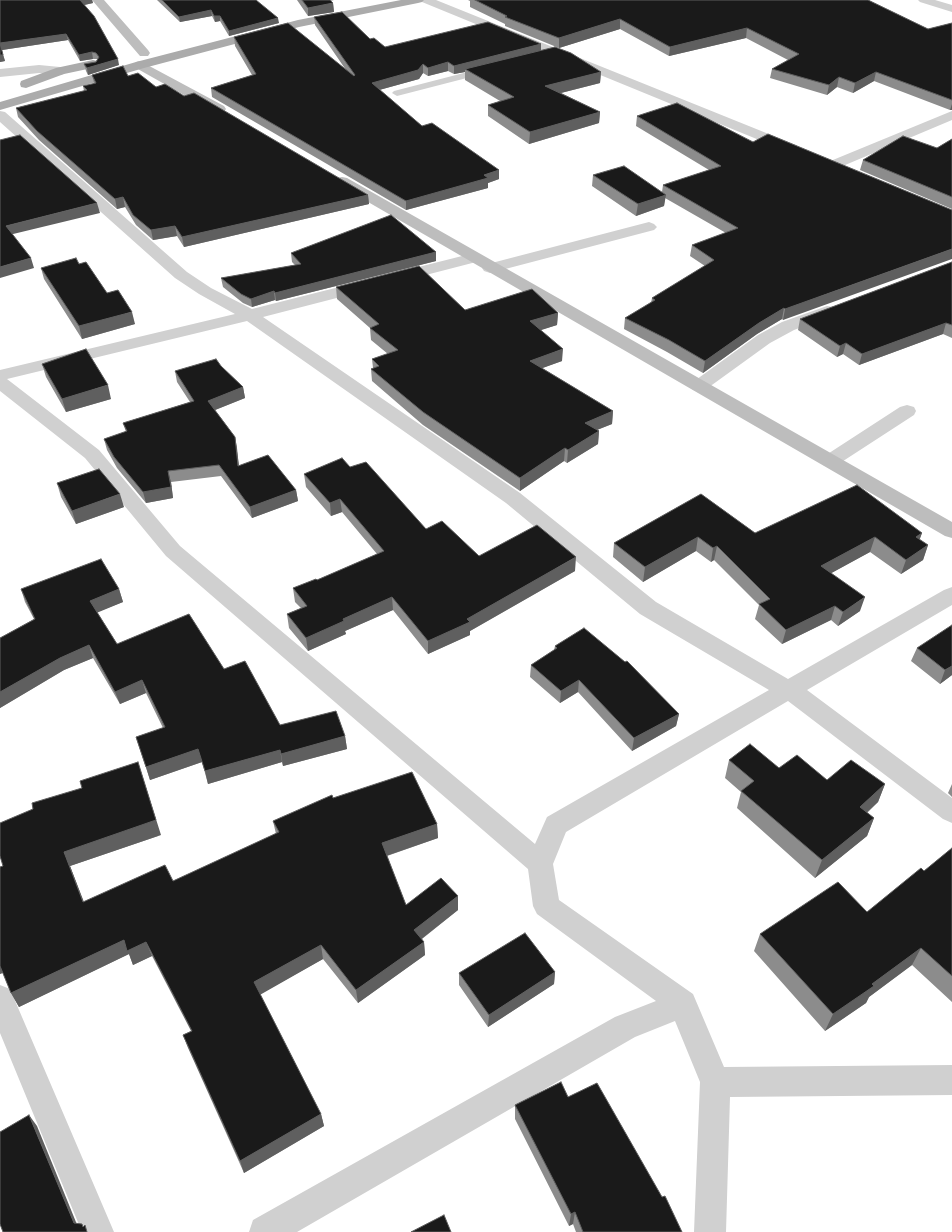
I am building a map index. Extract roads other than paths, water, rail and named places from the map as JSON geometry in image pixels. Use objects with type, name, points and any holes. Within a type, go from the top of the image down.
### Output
[{"type":"main road","points":[[0,106],[142,59],[389,0]]},
{"type":"main road","points":[[121,58],[142,59],[298,24],[418,0]]},
{"type":"main road","points":[[15,88],[60,71],[106,61]]},
{"type":"street","points":[[98,0],[142,59],[181,86],[235,118]]},
{"type":"street","points":[[426,0],[803,154]]},
{"type":"street","points":[[924,0],[952,9]]},
{"type":"street","points":[[0,73],[39,69],[60,71]]},
{"type":"street","points":[[0,115],[181,275],[205,291],[250,315],[513,498],[648,608],[787,691],[795,694],[952,812]]},
{"type":"street","points":[[832,165],[952,115]]},
{"type":"street","points":[[818,159],[847,171]]},
{"type":"street","points":[[330,174],[490,268],[952,531]]},
{"type":"street","points":[[490,268],[649,227]]},
{"type":"street","points":[[0,375],[250,315],[474,258]]},
{"type":"street","points":[[699,386],[764,339],[788,326],[840,306]]},
{"type":"street","points":[[0,382],[92,454],[172,551],[540,864]]},
{"type":"street","points":[[830,461],[907,411]]},
{"type":"street","points":[[710,1232],[715,1082],[683,1004],[548,906],[540,864],[556,826],[952,595]]},
{"type":"street","points":[[0,998],[98,1232]]},
{"type":"street","points":[[265,1232],[625,1027],[683,1004]]},
{"type":"street","points":[[715,1082],[952,1080]]},
{"type":"lane","points":[[542,56],[556,53]]},
{"type":"lane","points":[[397,93],[493,68]]}]
